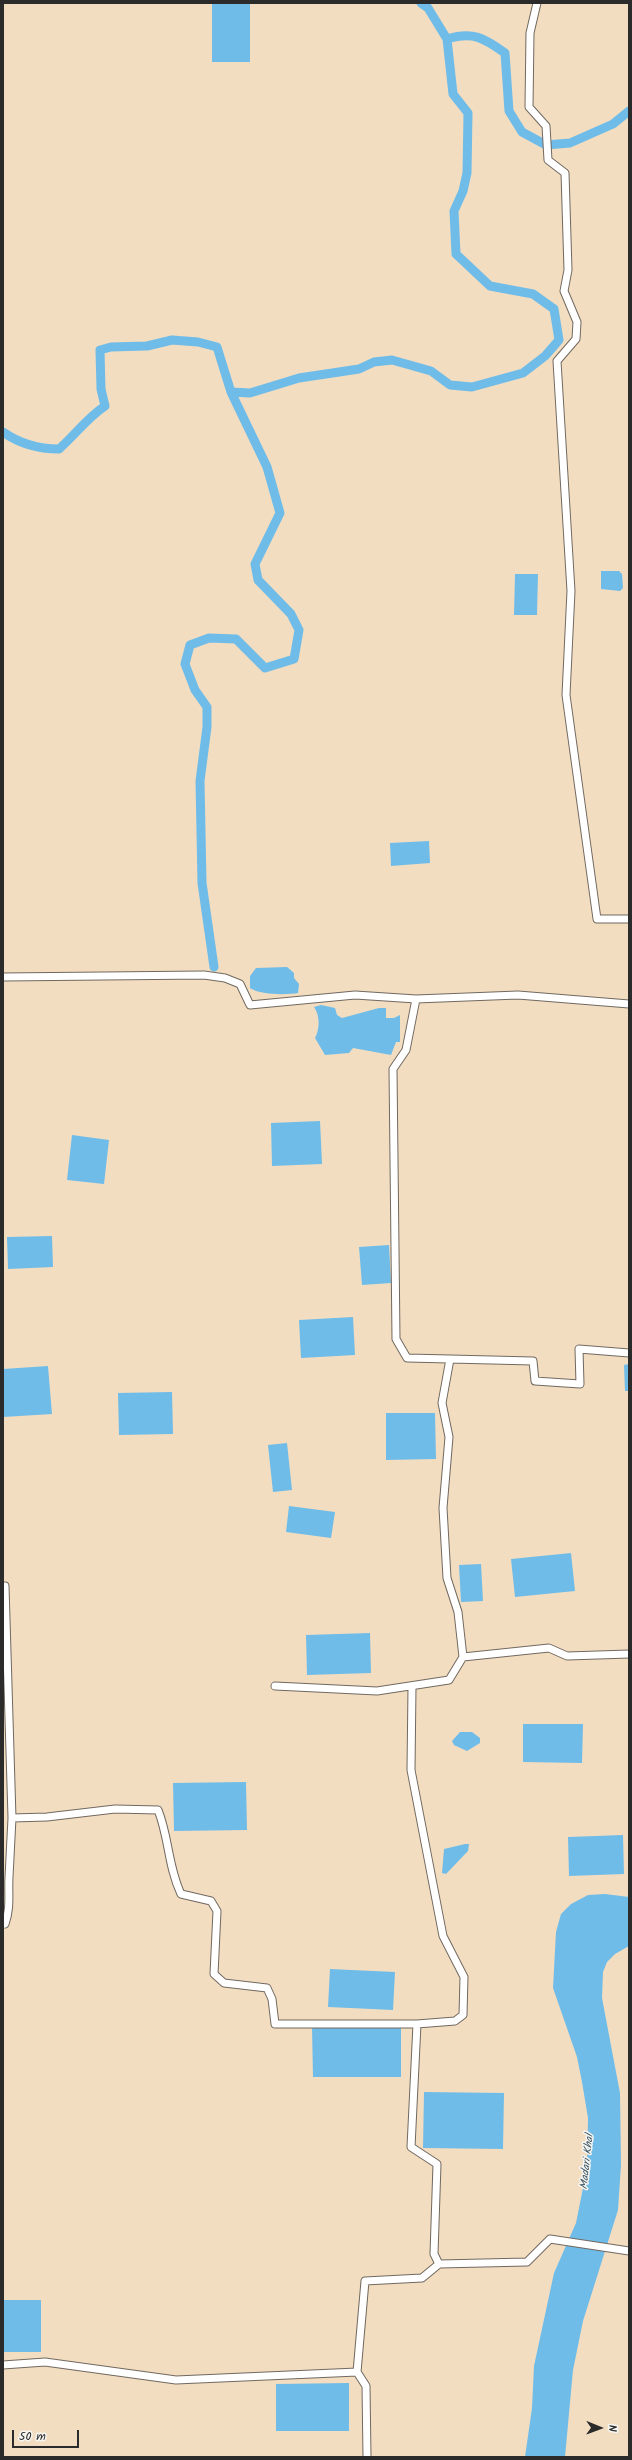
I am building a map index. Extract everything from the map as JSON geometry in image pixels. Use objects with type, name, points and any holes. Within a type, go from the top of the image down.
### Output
[{"type":"street","points":[[537,3],[530,33],[529,107],[546,126],[548,160],[565,173],[568,270],[564,291],[577,322],[576,339],[557,360],[570,591],[566,695],[597,919],[629,919]]},
{"type":"street","points":[[3,977],[209,976],[225,978],[240,984],[250,1005],[355,995],[416,999],[518,995],[629,1004]]},
{"type":"street","points":[[416,999],[406,1050],[393,1069],[396,1339],[407,1358],[533,1361],[535,1381],[580,1384],[579,1349],[629,1352]]},
{"type":"street","points":[[275,1686],[377,1691],[412,1687],[449,1680],[463,1657],[458,1612],[446,1578],[443,1508],[449,1437],[442,1403],[450,1359]]},
{"type":"street","points":[[3,1586],[5,1586],[8,1632],[6,1647],[10,1700],[12,1818],[8,1879],[10,1901],[9,1912],[5,1924],[3,1923]]},
{"type":"street","points":[[463,1657],[549,1648],[567,1656],[629,1654]]},
{"type":"street","points":[[12,1818],[47,1817],[115,1809],[158,1810],[165,1826],[173,1878],[181,1894],[211,1901],[217,1912],[214,1974],[224,1983],[266,1988],[272,1999],[275,2024],[417,2024],[455,2021],[463,2015],[464,1977],[443,1936],[411,1770],[412,1687]]},
{"type":"street","points":[[417,2024],[412,2148],[437,2164],[434,2254],[438,2264]]},
{"type":"street","points":[[366,2457],[366,2386],[357,2372],[365,2281],[422,2278],[438,2264],[527,2262],[550,2239],[629,2251]]},
{"type":"street","points":[[3,2365],[45,2362],[176,2380],[357,2372]]},
{"type":"water","points":[[212,3],[250,3],[250,62],[212,62]]},
{"type":"water","points":[[601,571],[619,571],[622,574],[623,588],[620,591],[601,589]]},
{"type":"water","points":[[515,574],[538,574],[537,615],[514,615]]},
{"type":"water","points":[[429,841],[430,863],[391,866],[390,843]]},
{"type":"water","points":[[287,967],[294,973],[294,978],[299,984],[298,993],[267,993],[250,988],[250,976],[256,968]]},
{"type":"water","points":[[321,1005],[335,1008],[337,1015],[342,1018],[379,1008],[386,1008],[386,1018],[394,1018],[400,1015],[400,1042],[396,1042],[391,1055],[353,1048],[349,1053],[325,1055],[315,1038],[319,1022],[314,1007]]},
{"type":"water","points":[[320,1121],[322,1164],[272,1166],[271,1123]]},
{"type":"water","points":[[72,1135],[109,1140],[104,1184],[67,1180]]},
{"type":"water","points":[[52,1236],[53,1267],[8,1269],[7,1237]]},
{"type":"water","points":[[389,1245],[391,1283],[362,1285],[359,1247]]},
{"type":"water","points":[[353,1317],[355,1355],[301,1358],[299,1320]]},
{"type":"water","points":[[629,1364],[629,1391],[625,1391],[624,1365]]},
{"type":"water","points":[[48,1366],[52,1414],[3,1417],[3,1369]]},
{"type":"water","points":[[172,1392],[173,1434],[119,1435],[118,1393]]},
{"type":"water","points":[[386,1413],[435,1413],[436,1459],[386,1460]]},
{"type":"water","points":[[287,1443],[292,1490],[273,1492],[268,1445]]},
{"type":"water","points":[[289,1506],[335,1512],[331,1538],[286,1532]]},
{"type":"water","points":[[571,1553],[575,1591],[515,1597],[511,1559]]},
{"type":"water","points":[[481,1564],[483,1601],[461,1602],[459,1565]]},
{"type":"water","points":[[370,1633],[371,1673],[307,1675],[306,1635]]},
{"type":"water","points":[[523,1724],[583,1724],[582,1763],[523,1762]]},
{"type":"water","points":[[460,1732],[472,1732],[480,1738],[480,1743],[467,1751],[454,1745],[452,1741]]},
{"type":"water","points":[[246,1782],[247,1830],[174,1831],[173,1783]]},
{"type":"water","points":[[623,1835],[624,1874],[569,1876],[568,1837]]},
{"type":"water","points":[[469,1844],[468,1851],[446,1874],[442,1873],[444,1849]]},
{"type":"water","name":"Madari Khal","points":[[605,1894],[629,1897],[629,1946],[615,1954],[607,1962],[603,1972],[602,1998],[620,2093],[621,2165],[618,2210],[583,2321],[573,2370],[565,2457],[525,2457],[532,2408],[534,2366],[554,2273],[576,2223],[587,2168],[588,2118],[582,2082],[577,2057],[553,1988],[556,1932],[561,1914],[571,1904],[588,1895]]},
{"type":"water","points":[[330,1969],[395,1972],[393,2010],[328,2007]]},
{"type":"water","points":[[401,2026],[401,2077],[313,2077],[312,2027]]},
{"type":"water","points":[[424,2092],[504,2093],[503,2149],[423,2148]]},
{"type":"water","points":[[3,2300],[41,2300],[41,2352],[3,2352]]},
{"type":"water","points":[[349,2383],[349,2431],[276,2431],[276,2384]]},
{"type":"waterway","points":[[3,432],[23,443],[44,448],[59,449],[92,416],[105,406],[101,389],[100,350],[111,347],[147,346],[172,340],[198,342],[217,347],[231,392],[250,393],[299,378],[359,369],[374,362],[392,360],[431,371],[450,385],[472,387],[523,373],[545,356],[559,340],[554,309],[533,294],[490,286],[456,254],[454,211],[463,191],[467,173],[468,113],[453,94],[447,39],[428,8],[421,3]]},
{"type":"waterway","points":[[447,39],[464,36],[478,37],[491,43],[505,53],[509,111],[522,132],[546,145],[570,143],[613,124],[629,111]]},
{"type":"waterway","points":[[214,967],[202,883],[200,781],[207,727],[207,707],[195,690],[185,664],[190,645],[209,638],[236,639],[265,668],[294,659],[299,630],[291,614],[258,580],[255,564],[280,513],[267,467],[231,392]]}]
